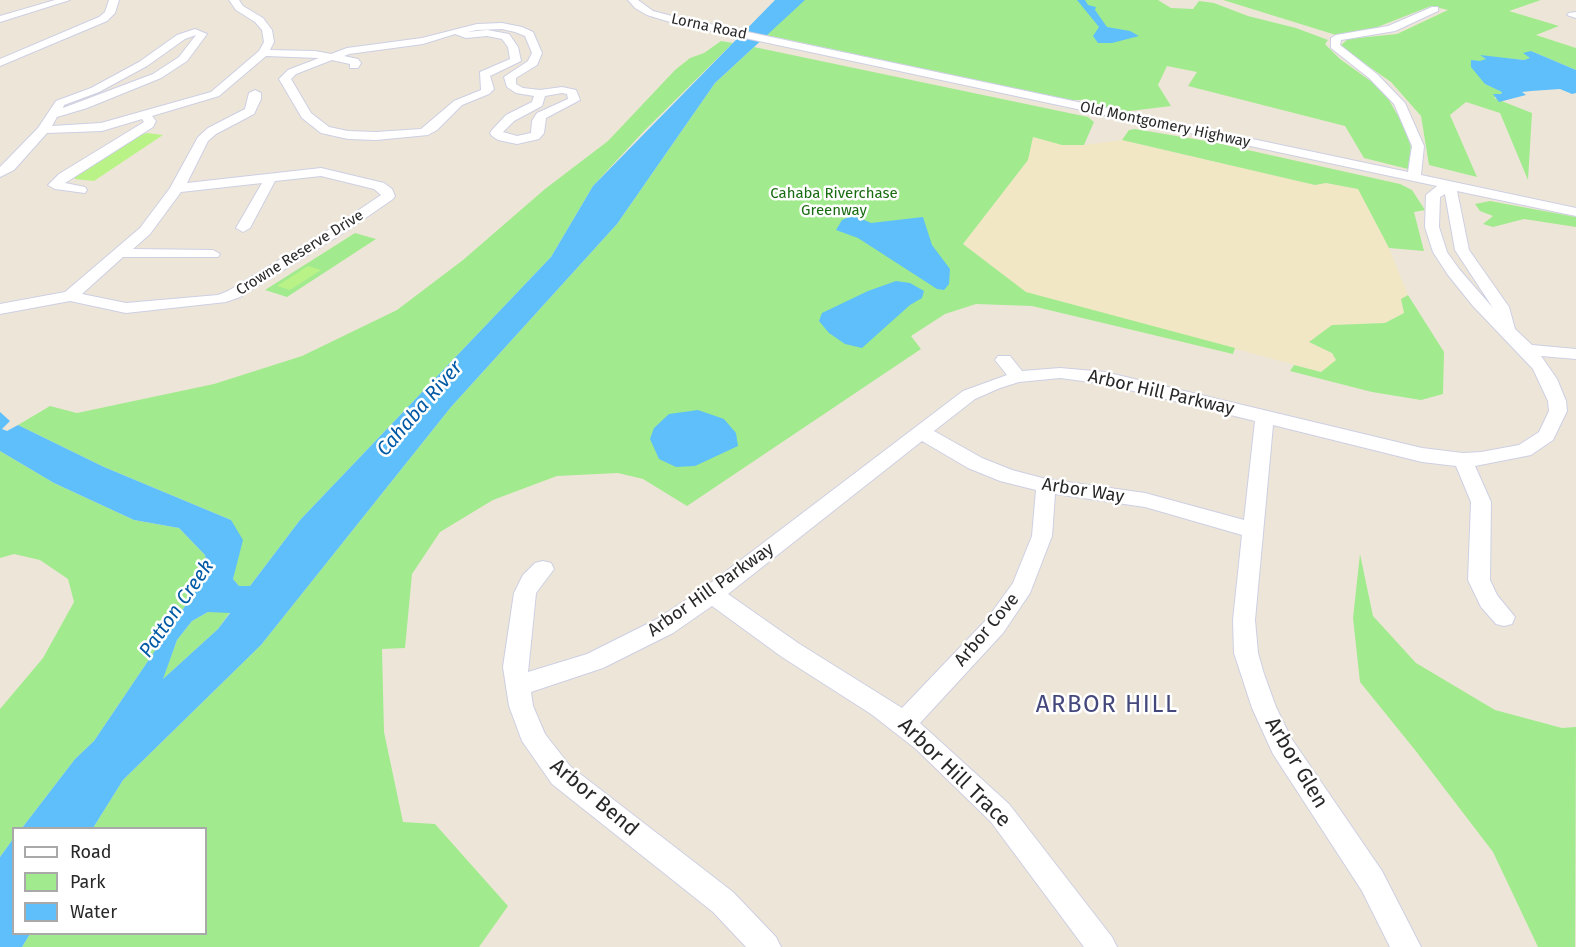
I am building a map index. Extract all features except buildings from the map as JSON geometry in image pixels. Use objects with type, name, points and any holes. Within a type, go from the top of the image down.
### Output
[{"type":"street","points":[[0,19],[65,0]]},
{"type":"street","points":[[0,63],[103,19],[110,13],[114,0]]},
{"type":"street","points":[[43,130],[102,127],[214,94],[261,55],[269,42],[267,30],[259,20],[239,8],[234,0]]},
{"type":"street","name":"Lorna Road","points":[[633,0],[650,13],[755,38]]},
{"type":"street","points":[[1414,177],[1418,146],[1400,103],[1373,76],[1335,46],[1336,39],[1391,29],[1435,9]]},
{"type":"street","points":[[455,32],[466,35],[487,33],[504,36],[513,47],[516,61],[484,74],[488,89],[486,92],[458,103],[433,127],[424,132],[376,136],[348,135],[317,126],[306,115],[285,79],[292,72],[326,57],[359,49],[423,40],[455,32],[477,27],[502,26],[529,34],[535,45],[536,60],[510,77],[509,81],[515,89],[540,93],[568,91],[575,97],[570,102],[541,116],[538,121],[538,133],[535,136],[517,140],[496,133],[503,123],[538,104],[540,93]]},
{"type":"street","points":[[0,173],[9,167],[43,130],[60,104],[104,84],[195,32],[202,34],[185,57],[157,76],[83,106],[55,114]]},
{"type":"street","name":"Old Montgomery Highway","points":[[755,38],[1576,212]]},
{"type":"street","points":[[261,55],[304,53],[354,61],[356,63],[348,69]]},
{"type":"street","points":[[261,55],[311,63],[331,70]]},
{"type":"street","points":[[0,309],[70,296],[145,231],[177,188],[198,151],[214,144],[265,104],[264,100],[237,74]]},
{"type":"street","points":[[80,190],[55,185],[149,124],[150,121],[144,116]]},
{"type":"street","points":[[1374,169],[1407,181],[1433,195],[1449,185]]},
{"type":"street","name":"Crowne Reserve Drive","points":[[70,296],[126,308],[140,308],[220,298],[234,294],[384,201],[388,193],[385,189],[366,182],[321,172],[177,188]]},
{"type":"street","points":[[243,228],[268,186],[269,179]]},
{"type":"street","name":"Arbor Hill Parkway","points":[[1449,185],[1462,250],[1501,307],[1507,330]]},
{"type":"street","name":"Arbor Hill Parkway","points":[[517,685],[572,670],[619,651],[665,626],[712,594],[969,395],[1018,376],[1040,373],[1094,376],[1422,455],[1463,460],[1496,458],[1524,450],[1546,436],[1551,428],[1558,411],[1553,389],[1527,350],[1479,303],[1453,272],[1440,252],[1432,227],[1433,195]]},
{"type":"street","points":[[1455,207],[1462,200],[1476,196],[1511,198]]},
{"type":"street","points":[[119,252],[213,254]]},
{"type":"street","points":[[1527,350],[1576,354]]},
{"type":"street","points":[[1004,360],[1018,376]]},
{"type":"street","name":"Arbor Glen","points":[[1265,417],[1244,620],[1246,653],[1257,692],[1282,746],[1372,881],[1406,947]]},
{"type":"street","name":"Arbor Way","points":[[921,432],[992,470],[1046,486],[1145,500],[1253,530]]},
{"type":"street","points":[[1463,460],[1481,502],[1479,580],[1489,601],[1504,617]]},
{"type":"street","name":"Arbor Cove","points":[[904,723],[995,626],[1022,588],[1042,536],[1046,486]]},
{"type":"street","name":"Arbor Bend","points":[[543,569],[531,581],[525,593],[516,655],[517,685],[521,706],[535,741],[561,775],[723,902],[766,947]]},
{"type":"street","name":"Arbor Hill Trace","points":[[712,594],[773,638],[904,723],[1000,813],[1102,947]]},
{"type":"shaded area","points":[[1033,137],[1062,145],[1084,145],[1122,140],[1315,185],[1326,183],[1358,189],[1389,248],[1408,295],[1401,299],[1404,313],[1385,323],[1333,325],[1309,342],[1332,353],[1336,361],[1321,372],[1026,292],[963,244],[1028,160]]},
{"type":"green space","points":[[804,0],[1158,0],[1171,8],[1193,9],[1199,1],[1214,3],[1248,16],[1296,28],[1328,40],[1325,44],[1340,59],[1383,90],[1404,126],[1411,147],[1408,169],[1364,158],[1345,126],[1188,86],[1197,72],[1167,66],[1158,85],[1171,106],[1122,112],[1083,100],[1071,100],[766,35]]},
{"type":"green space","points":[[1223,0],[1541,0],[1509,11],[1559,26],[1536,35],[1576,48],[1576,70],[1531,51],[1527,55],[1531,59],[1524,60],[1482,56],[1487,59],[1480,62],[1485,84],[1503,92],[1494,98],[1532,113],[1528,180],[1500,113],[1466,102],[1450,115],[1477,177],[1429,165],[1421,116],[1391,82],[1340,46],[1348,39],[1397,34],[1448,10],[1431,6],[1375,28],[1336,35]]},
{"type":"green space","points":[[721,41],[733,43],[644,131],[593,186],[551,257],[300,520],[250,586],[239,586],[233,579],[235,566],[231,520],[104,467],[18,425],[50,406],[77,413],[214,384],[302,356],[397,310],[463,260],[545,189],[608,141],[675,70],[690,58],[704,53]]},
{"type":"green space","name":"Cahaba Riverchase Greenway","points":[[754,47],[1088,117],[1094,122],[1084,145],[1062,145],[1033,137],[1028,160],[963,244],[1026,292],[1235,348],[1233,354],[1032,306],[976,304],[945,314],[911,336],[921,349],[687,506],[643,479],[618,473],[557,476],[493,500],[440,532],[412,574],[405,648],[382,649],[384,732],[403,822],[435,824],[508,906],[479,947],[22,947],[29,935],[207,935],[207,827],[94,827],[123,780],[261,645],[451,407],[617,224],[715,83]]},
{"type":"green space","points":[[1135,129],[1212,142],[1400,184],[1412,190],[1425,210],[1414,212],[1424,251],[1389,248],[1358,189],[1326,183],[1315,185],[1122,140],[1129,130]]},
{"type":"green space","points":[[147,133],[163,135],[94,181],[75,179],[75,176]]},
{"type":"green space","points":[[1490,201],[1576,217],[1576,227],[1524,219],[1493,227],[1483,224],[1493,216],[1480,211],[1475,204]]},
{"type":"green space","points":[[355,233],[376,239],[287,297],[265,290]]},
{"type":"green space","points":[[308,266],[321,270],[290,290],[277,286]]},
{"type":"green space","points":[[1408,295],[1444,352],[1443,394],[1421,400],[1372,392],[1290,371],[1294,365],[1321,372],[1336,360],[1332,353],[1309,342],[1332,325],[1385,323],[1404,313],[1401,299]]},
{"type":"green space","points":[[0,451],[54,483],[134,520],[179,528],[205,555],[208,572],[94,741],[75,759],[23,827],[12,827],[12,840],[0,857],[0,709],[43,658],[74,602],[68,579],[40,560],[14,554],[0,558]]},
{"type":"green space","points":[[1360,554],[1373,616],[1416,663],[1495,710],[1562,728],[1576,727],[1575,947],[1538,947],[1493,852],[1360,682],[1353,618]]},
{"type":"green space","points":[[208,612],[230,612],[218,629],[162,680],[177,640],[192,621]]},
{"type":"water","name":"Cahaba River","points":[[775,0],[805,0],[715,83],[617,224],[451,407],[261,645],[123,780],[94,827],[23,827],[75,759],[94,741],[208,572],[205,555],[179,528],[134,520],[54,483],[0,451],[0,412],[10,421],[2,429],[7,431],[18,425],[104,467],[231,520],[243,540],[233,579],[239,586],[250,586],[300,520],[551,257],[593,186]],"holes":[[[208,612],[230,613],[218,629],[163,679],[177,640],[192,621]]]},
{"type":"water","points":[[1077,0],[1085,0],[1088,5],[1096,7],[1095,10],[1107,27],[1130,31],[1139,36],[1112,43],[1098,43],[1093,36],[1099,27]]},
{"type":"water","points":[[1531,51],[1576,70],[1576,93],[1572,94],[1560,89],[1522,92],[1526,95],[1499,102],[1493,94],[1502,92],[1485,84],[1471,67],[1471,60],[1486,59],[1480,55],[1524,60],[1530,58],[1523,53]]},
{"type":"water","points":[[853,215],[871,223],[923,217],[932,245],[950,269],[949,284],[944,290],[937,289],[858,238],[836,230],[842,220]]},
{"type":"water","points":[[896,281],[910,283],[924,291],[922,298],[910,305],[862,348],[845,344],[829,333],[819,321],[822,313],[868,291]]},
{"type":"water","points":[[698,410],[724,419],[736,433],[738,446],[695,466],[676,467],[659,459],[650,439],[654,428],[669,414]]},
{"type":"water","points":[[12,840],[12,935],[29,935],[22,947],[0,947],[0,857]]},
{"type":"district","name":"ARBOR HILL","points":[[1107,705]]},
{"type":"water label","name":"Patton Creek","points":[[177,609]]}]
